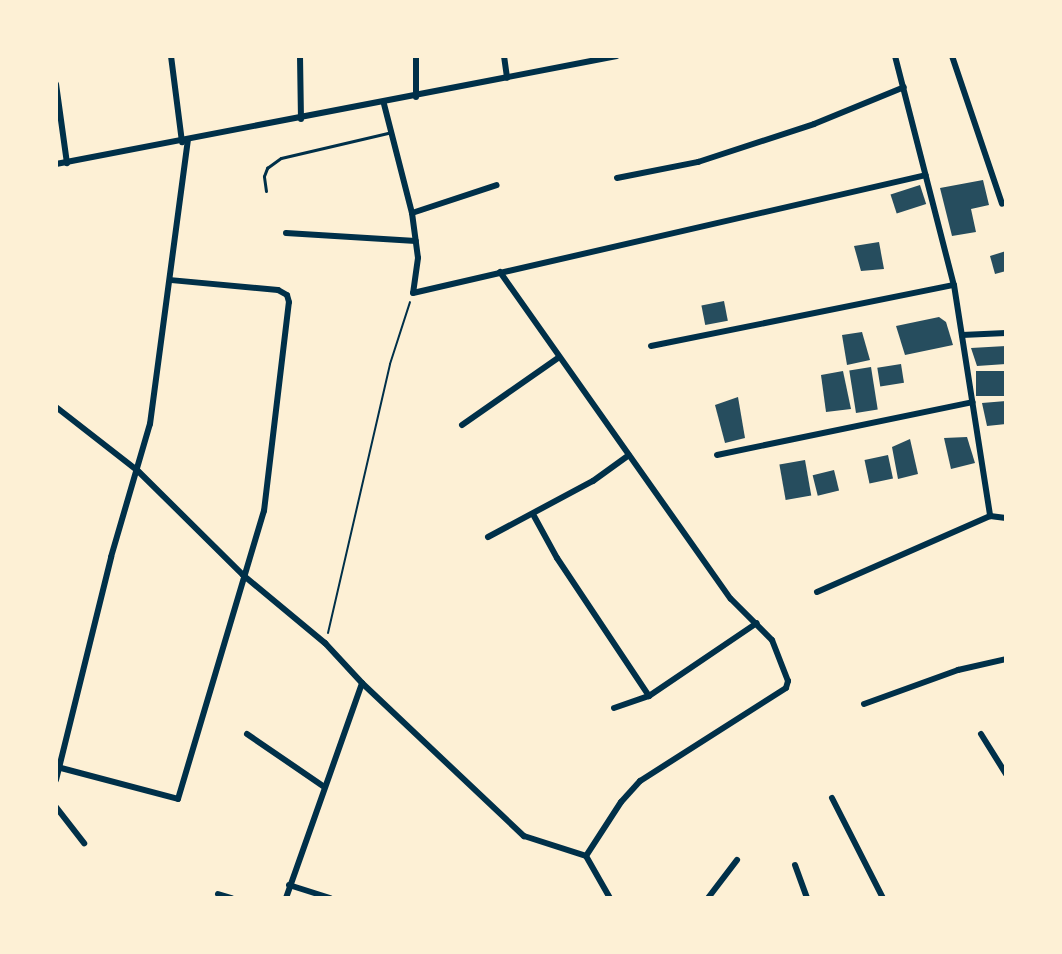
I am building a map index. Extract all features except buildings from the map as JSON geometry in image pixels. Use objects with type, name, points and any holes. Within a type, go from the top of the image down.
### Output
[{"type":"street","points":[[56,780],[111,557],[150,424],[171,280],[185,141],[171,56]]},
{"type":"street","points":[[300,56],[301,119]]},
{"type":"street","points":[[416,56],[416,97]]},
{"type":"street","points":[[504,56],[507,78]]},
{"type":"street","points":[[56,164],[384,104],[617,56]]},
{"type":"street","points":[[895,56],[954,285],[990,516]]},
{"type":"street","points":[[952,56],[1002,204]]},
{"type":"street","points":[[56,84],[67,163]]},
{"type":"street","points":[[617,178],[698,162],[814,124],[904,87]]},
{"type":"street","points":[[384,104],[412,213],[416,241],[413,293],[926,175]]},
{"type":"street","points":[[412,213],[497,185]]},
{"type":"street","points":[[286,233],[416,241]]},
{"type":"street","points":[[500,272],[731,599],[772,640],[787,675],[786,688],[640,781],[621,802],[586,856]]},
{"type":"street","points":[[61,768],[178,799],[264,511],[289,302],[287,295],[278,290],[171,280]]},
{"type":"street","points":[[651,346],[954,285]]},
{"type":"street","points":[[962,335],[1006,333]]},
{"type":"street","points":[[462,425],[558,358]]},
{"type":"street","points":[[717,455],[973,402]]},
{"type":"street","points":[[56,407],[137,470],[243,575],[325,643],[362,683],[524,836],[586,856],[610,898]]},
{"type":"street","points":[[488,537],[534,516],[629,455]]},
{"type":"street","points":[[534,516],[557,558],[649,696]]},
{"type":"street","points":[[817,592],[990,516],[1006,518]]},
{"type":"street","points":[[614,708],[649,696],[757,623]]},
{"type":"street","points":[[864,704],[958,670],[1006,659]]},
{"type":"street","points":[[286,898],[323,786],[362,683]]},
{"type":"street","points":[[247,734],[323,786]]},
{"type":"street","points":[[981,734],[1006,774]]},
{"type":"street","points":[[832,798],[883,898]]},
{"type":"street","points":[[56,807],[84,843]]},
{"type":"street","points":[[708,898],[737,860]]},
{"type":"street","points":[[795,865],[807,898]]},
{"type":"street","points":[[289,885],[330,898]]},
{"type":"street","points":[[218,894],[231,898]]},
{"type":"lane","points":[[266,191],[264,176],[267,168],[281,158],[392,132]]},
{"type":"path","points":[[325,643],[390,364],[413,293]]}]
